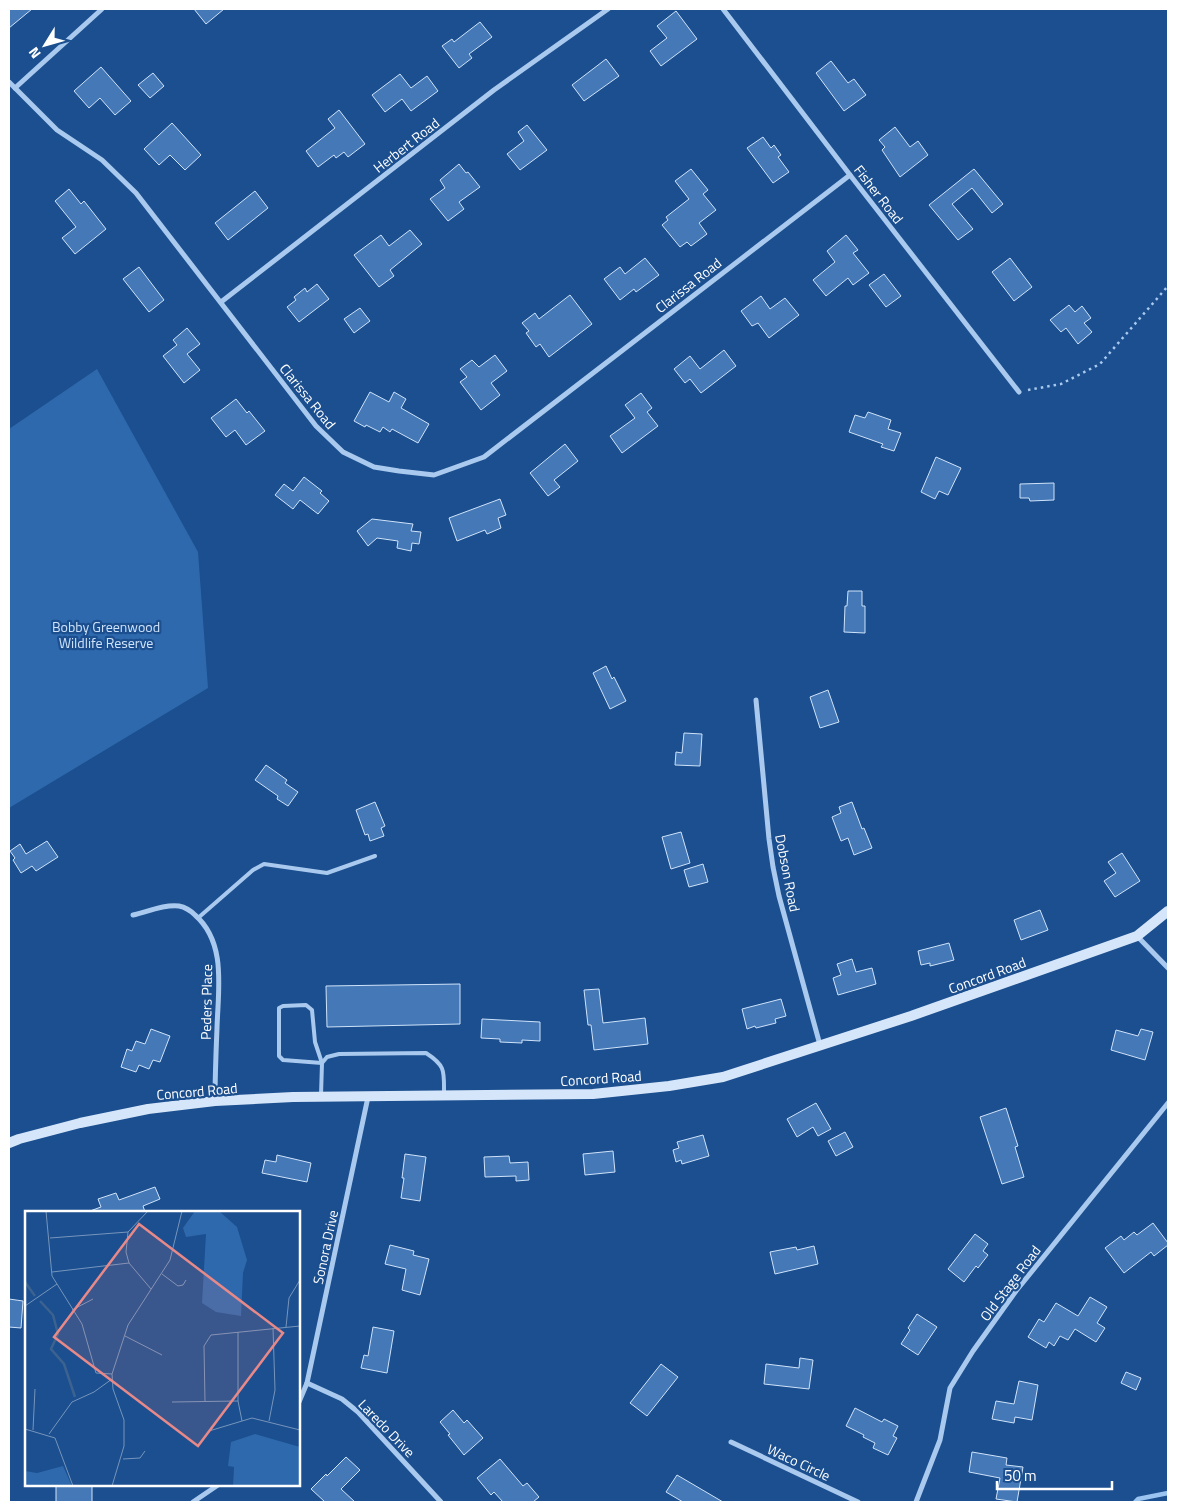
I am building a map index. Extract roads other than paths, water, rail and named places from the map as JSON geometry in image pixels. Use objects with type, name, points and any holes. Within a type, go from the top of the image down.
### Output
[{"type":"main road","name":"Concord Road","points":[[9,1143],[80,1123],[148,1109],[215,1101],[368,1096],[593,1094],[669,1086],[723,1077],[929,1010],[1137,936],[1168,911]]},
{"type":"street","points":[[15,88],[102,9]]},
{"type":"street","name":"Herbert Road","points":[[221,302],[494,90],[608,9]]},
{"type":"street","name":"Fisher Road","points":[[722,9],[1019,392]]},
{"type":"street","name":"Clarissa Road","points":[[9,82],[56,130],[102,160],[136,193],[316,426],[343,452],[374,467],[434,475],[484,457],[850,175]]},
{"type":"street","name":"Dobson Road","points":[[756,700],[773,867],[821,1046]]},
{"type":"street","name":"Peders Place","points":[[133,915],[168,906],[180,906],[192,912],[198,918],[208,929],[214,942],[219,971],[215,1101]]},
{"type":"street","points":[[1137,936],[1168,968]]},
{"type":"street","name":"Sonora Drive","points":[[300,1400],[307,1383],[368,1096]]},
{"type":"street","name":"Old Stage Road","points":[[916,1502],[940,1440],[950,1388],[973,1351],[1016,1291],[1168,1103]]},
{"type":"street","name":"Laredo Drive","points":[[307,1383],[342,1399],[358,1412],[441,1502]]},
{"type":"street","name":"Waco Circle","points":[[731,1442],[858,1502]]},
{"type":"street","points":[[193,1502],[217,1486]]},
{"type":"lane","points":[[198,918],[253,870],[264,864],[327,873],[375,856]]},
{"type":"lane","points":[[321,1097],[322,1063],[315,1042],[312,1010],[306,1005],[283,1006],[279,1008],[279,1056],[283,1060],[322,1063]]},
{"type":"lane","points":[[322,1063],[327,1057],[339,1054],[426,1053],[437,1060],[444,1071],[444,1096]]},
{"type":"waterway","points":[[1135,1502],[1138,1499],[1168,1493]]},
{"type":"park label","name":"Bobby Greenwood Wildlife Reserve","points":[[106,634]]}]
